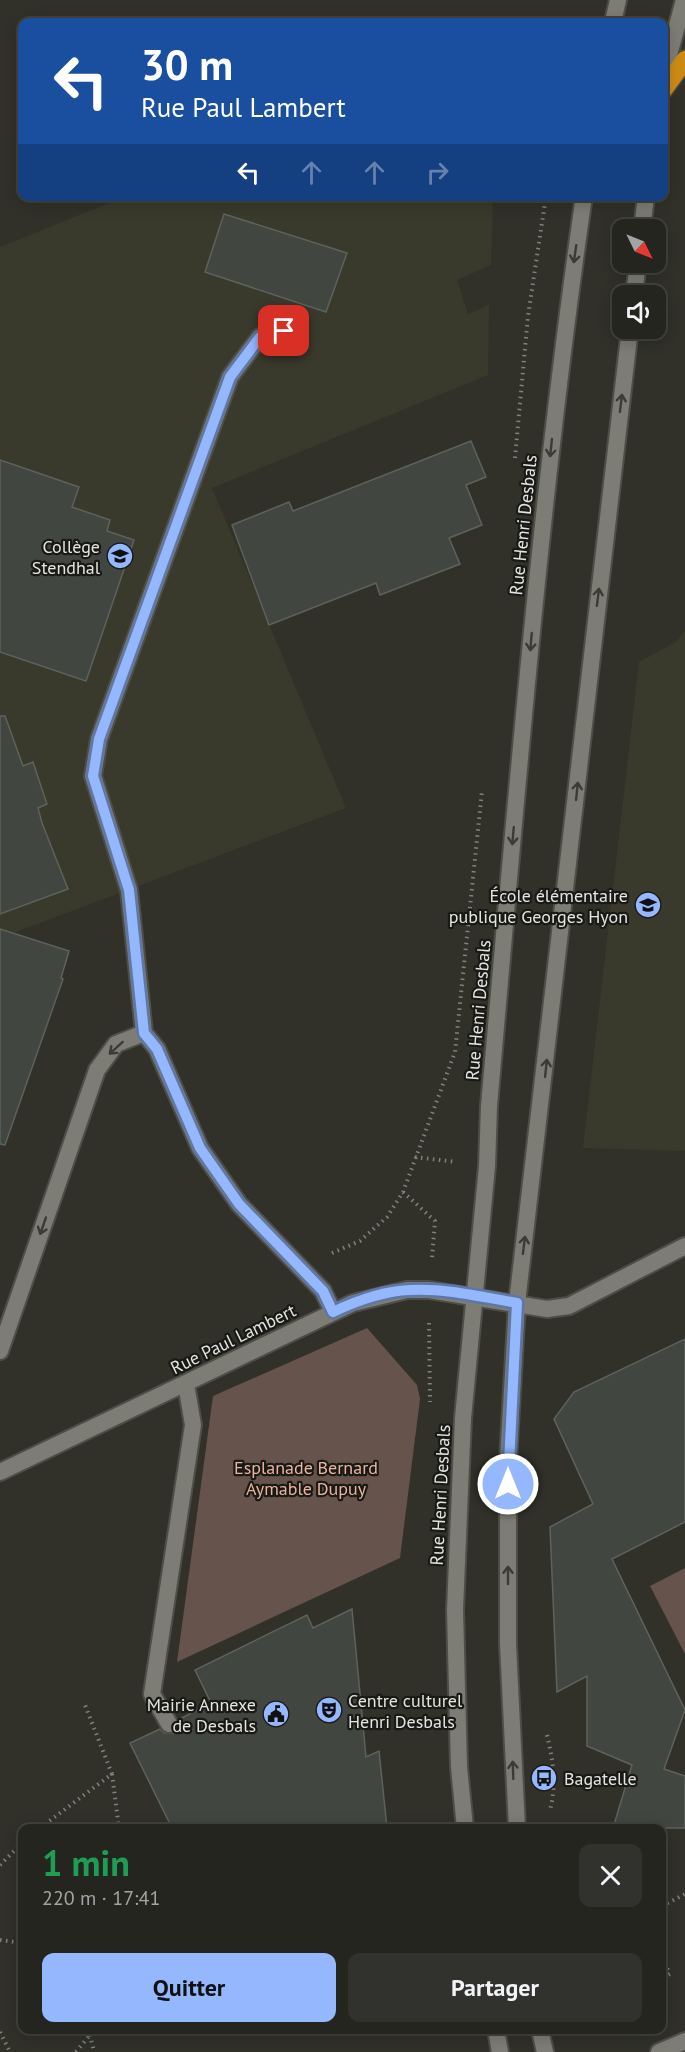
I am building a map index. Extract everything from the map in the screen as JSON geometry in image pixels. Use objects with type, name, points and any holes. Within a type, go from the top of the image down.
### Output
[{"type":"highway","points":[[668,83],[685,60]]},
{"type":"street","points":[[615,18],[618,0]]},
{"type":"street","points":[[668,59],[684,0]]},
{"type":"street","name":"Rue Henri Desbals","points":[[465,1824],[459,1767],[455,1610],[463,1418],[532,626],[559,369],[583,201]]},
{"type":"street","points":[[643,219],[645,201]]},
{"type":"street","points":[[284,331],[260,337],[230,377],[99,739],[93,776],[129,890],[144,1033],[157,1049],[200,1148],[239,1204],[323,1291],[333,1312]]},
{"type":"street","points":[[517,1824],[508,1644],[508,1461],[517,1303],[629,339]]},
{"type":"street","points":[[0,1351],[97,1071],[116,1044],[144,1033]]},
{"type":"street","name":"Rue Paul Lambert","points":[[0,1472],[352,1303],[407,1290],[429,1290],[517,1303],[547,1310],[569,1306],[685,1246]]},
{"type":"street","points":[[169,1724],[152,1694],[193,1425],[186,1384]]},
{"type":"street","points":[[497,2034],[500,2052]]},
{"type":"street","points":[[541,2034],[545,2052]]},
{"type":"street","points":[[659,2052],[685,2041]]},
{"type":"path","points":[[515,459],[528,316],[545,201]]},
{"type":"path","points":[[299,1267],[360,1241],[387,1217],[403,1192],[455,1052],[483,779]]},
{"type":"path","points":[[85,1705],[112,1774],[118,1824]]},
{"type":"path","points":[[45,1824],[112,1774]]},
{"type":"path","points":[[0,1865],[18,1847]]},
{"type":"path","points":[[666,1904],[685,1894]]},
{"type":"path","points":[[0,1940],[18,1942]]},
{"type":"path","points":[[0,2032],[10,2052]]},
{"type":"path","points":[[76,2052],[90,2035]]},
{"type":"path","points":[[90,2035],[94,2052]]},
{"type":"shaded area","name":"Collège Stendhal","points":[[114,201],[493,201],[491,265],[457,280],[468,314],[489,305],[488,375],[212,488],[346,808],[0,938],[0,247]]},
{"type":"shaded area","name":"École élémentaire publique Georges Hyon","points":[[685,631],[685,1151],[583,1148],[639,662],[676,642]]},
{"type":"green space","name":"Esplanade Bernard Aymable Dupuy","points":[[367,1328],[417,1385],[420,1399],[400,1558],[177,1662],[213,1396]]},
{"type":"green space","points":[[685,1568],[685,1654],[650,1586]]},
{"type":"building","points":[[224,214],[347,253],[326,312],[205,272]]},
{"type":"building","points":[[471,441],[486,477],[466,485],[482,525],[449,538],[460,564],[380,595],[376,583],[269,625],[232,525],[289,502],[293,511]]},
{"type":"building","points":[[0,460],[79,487],[72,507],[110,520],[107,531],[134,540],[86,681],[0,652]]},
{"type":"building","points":[[0,716],[5,716],[23,766],[33,762],[47,804],[38,808],[42,823],[68,889],[0,914]]},
{"type":"building","points":[[0,929],[69,951],[61,978],[63,979],[5,1145],[0,1144]]},
{"type":"building","points":[[685,1339],[685,1522],[612,1559],[685,1710],[664,1769],[685,1776],[685,1828],[666,1828],[666,1824],[614,1824],[632,1765],[587,1746],[587,1676],[557,1692],[550,1527],[593,1504],[554,1419],[574,1392]]},
{"type":"building","name":"Mairie Annexe de Desbals","points":[[352,1609],[366,1757],[379,1751],[387,1824],[170,1824],[130,1743],[160,1729],[164,1733],[174,1733],[178,1729],[178,1720],[211,1703],[195,1670],[307,1615],[313,1628]]},
{"type":"place","name":"Collège Stendhal","points":[[120,556]]},
{"type":"place","name":"École élémentaire publique Georges Hyon","points":[[648,905]]},
{"type":"place","name":"Centre culturel Henri Desbals","points":[[329,1710]]},
{"type":"place","name":"Mairie Annexe de Desbals","points":[[276,1714]]},
{"type":"place","name":"Bagatelle","points":[[544,1778]]},
{"type":"route","points":[[284,331],[260,337],[230,377],[99,739],[93,776],[129,890],[144,1033],[157,1049],[200,1148],[239,1204],[323,1291],[333,1312],[352,1303],[407,1290],[429,1290],[517,1303],[508,1438],[508,1484]]}]
